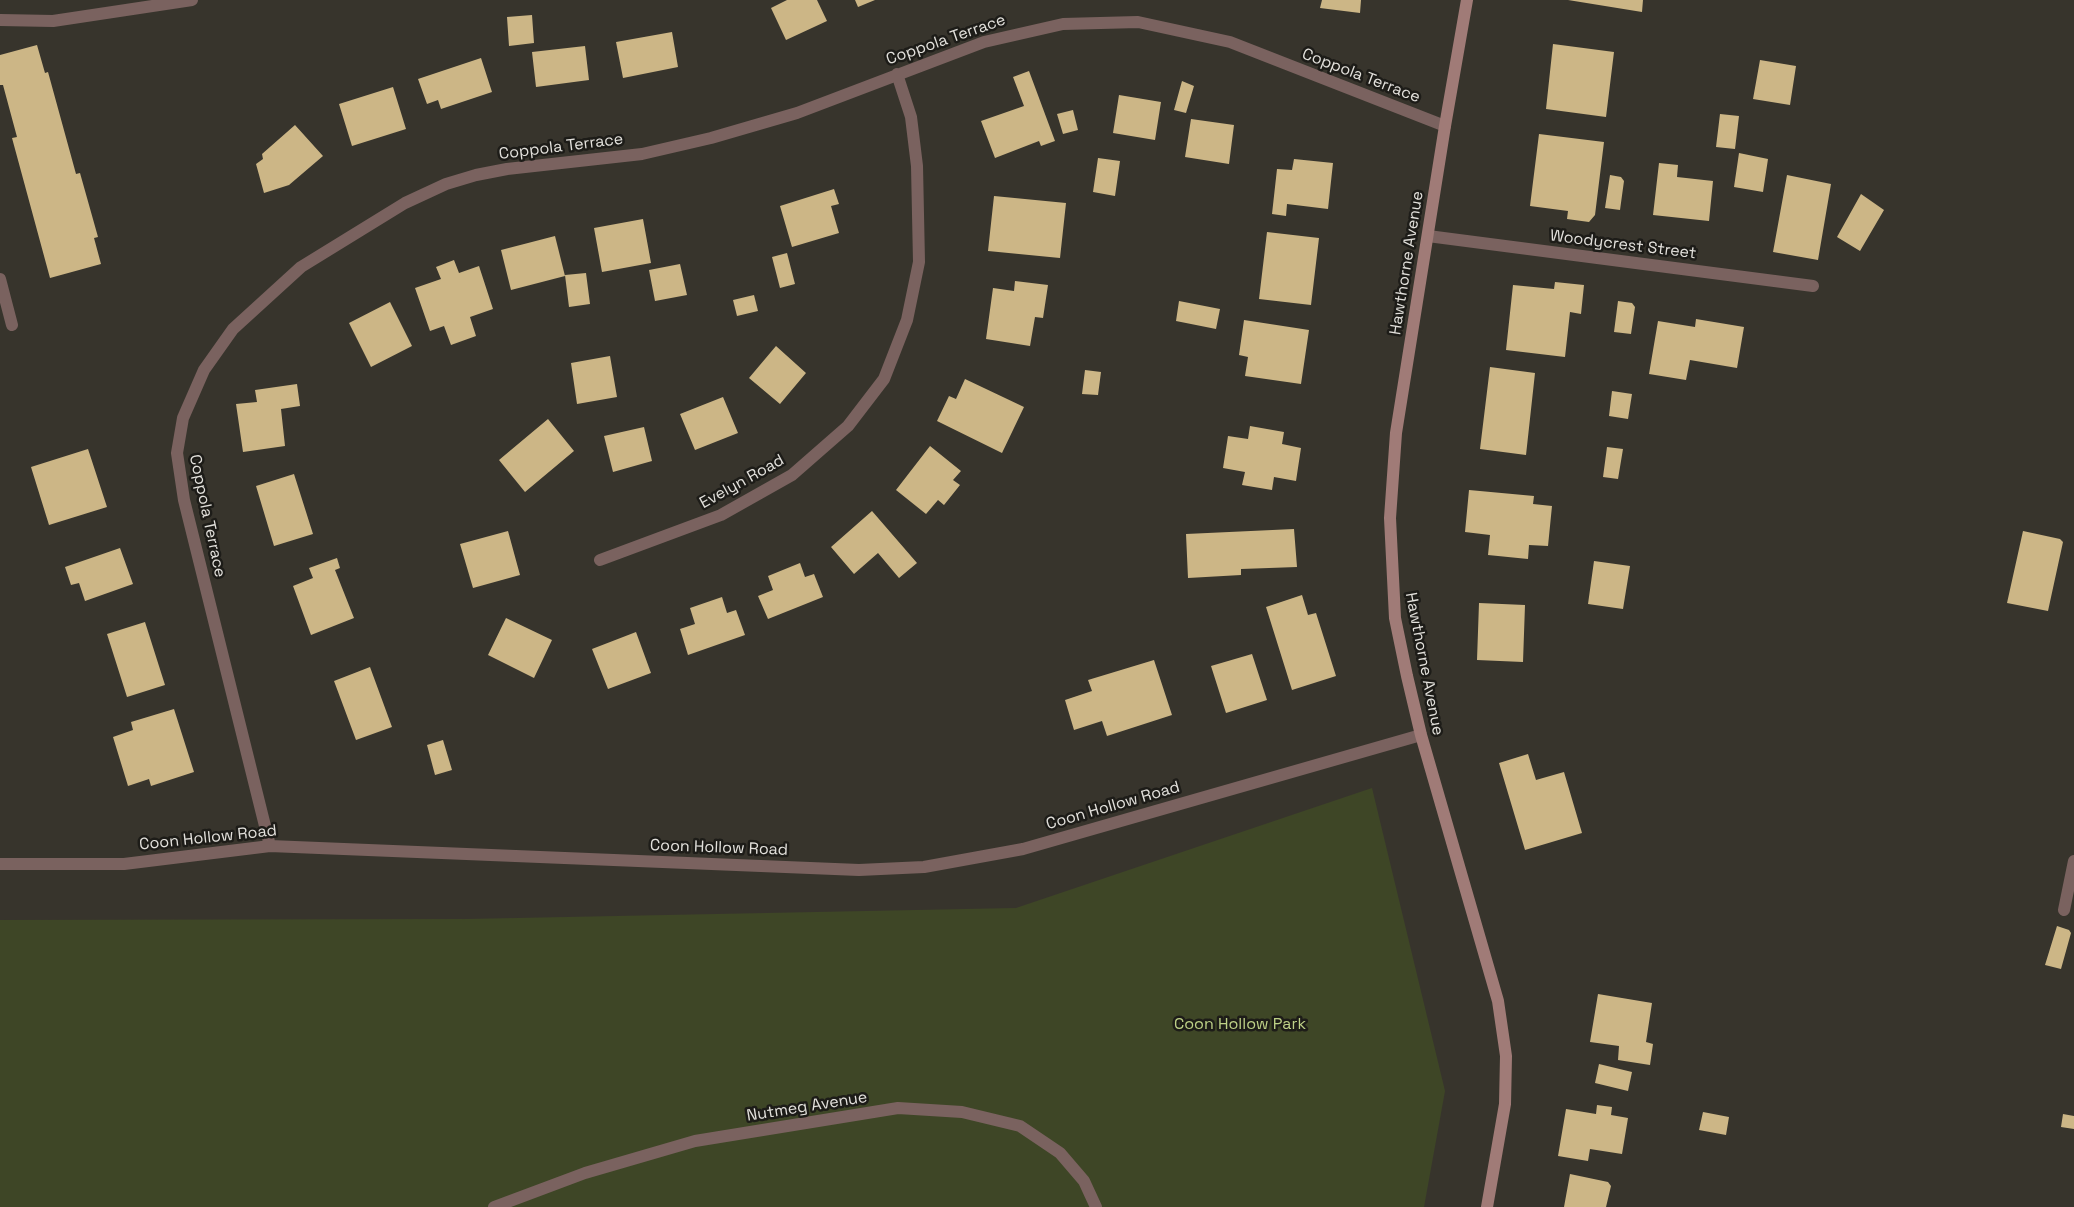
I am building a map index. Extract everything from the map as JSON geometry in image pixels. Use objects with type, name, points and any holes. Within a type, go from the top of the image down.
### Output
[{"type":"street","points":[[0,20],[53,21],[192,0]]},
{"type":"street","name":"Hawthorne Avenue","points":[[1467,0],[1444,126],[1396,433],[1390,518],[1395,618],[1421,735],[1498,1001],[1506,1056],[1505,1104],[1487,1207]]},
{"type":"street","name":"Coppola Terrace","points":[[270,846],[184,500],[177,453],[184,418],[204,370],[233,329],[301,268],[405,203],[446,184],[507,169],[642,154],[702,140],[797,113],[984,42],[1029,30],[1063,24],[1138,22],[1230,42],[1444,126]]},
{"type":"street","name":"Evelyn Road","points":[[600,560],[721,515],[792,476],[848,426],[884,378],[907,320],[919,262],[918,166],[911,117],[897,74]]},
{"type":"street","name":"Woodycrest Street","points":[[1428,236],[1813,286]]},
{"type":"street","points":[[0,278],[12,325]]},
{"type":"street","name":"Coon Hollow Road","points":[[0,864],[124,864],[270,846],[859,870],[924,867],[1024,849],[1421,735]]},
{"type":"street","points":[[2064,910],[2074,862]]},
{"type":"street","name":"Nutmeg Avenue","points":[[494,1207],[585,1173],[696,1141],[898,1108],[962,1112],[1020,1126],[1060,1153],[1084,1181],[1096,1207]]},
{"type":"green space","name":"Coon Hollow Park","points":[[1372,788],[1445,1091],[1424,1207],[0,1207],[0,920],[467,919],[1016,908]]},
{"type":"building","points":[[787,0],[817,0],[827,21],[786,40],[771,8]]},
{"type":"building","points":[[855,0],[875,0],[858,7]]},
{"type":"building","points":[[1322,0],[1361,0],[1360,13],[1320,8]]},
{"type":"building","points":[[1568,0],[1643,0],[1642,12]]},
{"type":"building","points":[[532,15],[534,43],[509,46],[507,17]]},
{"type":"building","points":[[672,32],[678,67],[623,78],[616,42]]},
{"type":"building","points":[[1553,44],[1614,52],[1606,117],[1546,109]]},
{"type":"building","points":[[37,45],[45,73],[48,72],[76,174],[80,173],[98,237],[94,238],[101,264],[50,278],[12,138],[17,137],[3,85],[0,85],[0,55]]},
{"type":"building","points":[[585,46],[589,80],[536,87],[532,52]]},
{"type":"building","points":[[481,58],[492,92],[441,109],[438,100],[427,104],[418,79]]},
{"type":"building","points":[[1760,60],[1796,66],[1790,105],[1753,99]]},
{"type":"building","points":[[1029,71],[1055,141],[1041,146],[1039,141],[995,158],[981,121],[1024,106],[1013,77]]},
{"type":"building","points":[[1182,81],[1194,86],[1186,113],[1174,110]]},
{"type":"building","points":[[393,87],[406,129],[352,146],[339,104]]},
{"type":"building","points":[[1119,95],[1161,102],[1155,140],[1113,133]]},
{"type":"building","points":[[1073,110],[1078,130],[1063,134],[1057,114]]},
{"type":"building","points":[[1720,114],[1739,116],[1735,149],[1716,147]]},
{"type":"building","points":[[1191,119],[1234,125],[1229,164],[1185,157]]},
{"type":"building","points":[[295,125],[323,156],[289,185],[264,193],[256,164],[263,159],[262,154]]},
{"type":"building","points":[[1539,134],[1604,142],[1595,215],[1589,222],[1567,219],[1568,211],[1530,206]]},
{"type":"building","points":[[1739,153],[1768,159],[1763,192],[1734,187]]},
{"type":"building","points":[[1098,158],[1120,161],[1115,196],[1093,192]]},
{"type":"building","points":[[1294,159],[1333,163],[1328,209],[1287,204],[1286,216],[1272,214],[1277,169],[1292,170]]},
{"type":"building","points":[[1659,163],[1678,165],[1677,177],[1713,181],[1709,221],[1653,215]]},
{"type":"building","points":[[1610,175],[1621,177],[1624,181],[1620,210],[1605,208]]},
{"type":"building","points":[[1787,175],[1831,184],[1818,260],[1773,252]]},
{"type":"building","points":[[834,189],[839,204],[831,206],[839,233],[792,247],[780,206]]},
{"type":"building","points":[[1861,194],[1884,210],[1860,251],[1837,237]]},
{"type":"building","points":[[994,196],[1066,203],[1060,258],[988,251]]},
{"type":"building","points":[[643,219],[651,263],[602,272],[594,228]]},
{"type":"building","points":[[1267,232],[1319,238],[1311,305],[1259,299]]},
{"type":"building","points":[[555,236],[565,276],[511,290],[501,250]]},
{"type":"building","points":[[787,253],[795,284],[780,288],[772,257]]},
{"type":"building","points":[[454,260],[459,273],[479,266],[493,309],[470,317],[476,336],[451,345],[444,326],[430,331],[415,288],[441,279],[436,267]]},
{"type":"building","points":[[680,264],[687,295],[655,301],[649,270]]},
{"type":"building","points":[[586,273],[590,304],[569,307],[565,275]]},
{"type":"building","points":[[1015,281],[1048,285],[1043,318],[1035,317],[1030,346],[986,339],[993,288],[1014,291]]},
{"type":"building","points":[[1555,282],[1584,285],[1581,314],[1570,312],[1565,357],[1506,350],[1513,285],[1554,289]]},
{"type":"building","points":[[754,295],[758,311],[737,316],[733,300]]},
{"type":"building","points":[[1179,301],[1220,309],[1216,329],[1176,321]]},
{"type":"building","points":[[1618,301],[1632,303],[1635,307],[1631,334],[1614,332]]},
{"type":"building","points":[[390,302],[412,346],[371,367],[349,323]]},
{"type":"building","points":[[1696,319],[1744,327],[1737,368],[1690,360],[1686,380],[1649,374],[1658,321],[1695,327]]},
{"type":"building","points":[[1244,320],[1309,330],[1301,384],[1245,376],[1248,357],[1239,355]]},
{"type":"building","points":[[776,346],[806,373],[780,404],[749,378]]},
{"type":"building","points":[[610,356],[617,397],[577,404],[571,363]]},
{"type":"building","points":[[1490,367],[1535,373],[1526,455],[1480,449]]},
{"type":"building","points":[[1085,370],[1101,372],[1098,395],[1082,394]]},
{"type":"building","points":[[965,379],[1024,407],[1002,453],[937,421],[949,396],[956,399]]},
{"type":"building","points":[[297,384],[300,406],[281,409],[285,446],[243,452],[236,404],[257,402],[255,390]]},
{"type":"building","points":[[1612,391],[1632,394],[1628,419],[1609,416]]},
{"type":"building","points":[[723,397],[738,433],[695,450],[680,414]]},
{"type":"building","points":[[548,419],[574,451],[525,492],[499,460]]},
{"type":"building","points":[[1250,426],[1284,432],[1282,444],[1301,448],[1296,481],[1274,477],[1272,490],[1242,485],[1245,472],[1223,468],[1228,436],[1248,439]]},
{"type":"building","points":[[644,427],[652,461],[613,472],[604,436]]},
{"type":"building","points":[[930,446],[961,471],[953,480],[960,485],[944,505],[938,500],[926,514],[896,490]]},
{"type":"building","points":[[1607,447],[1623,449],[1618,479],[1603,477]]},
{"type":"building","points":[[88,449],[107,507],[49,525],[31,467]]},
{"type":"building","points":[[294,474],[313,534],[274,546],[256,486]]},
{"type":"building","points":[[1469,490],[1534,496],[1533,504],[1552,506],[1548,546],[1529,545],[1528,559],[1488,555],[1490,535],[1465,532]]},
{"type":"building","points":[[872,511],[917,563],[899,578],[878,553],[854,574],[831,547]]},
{"type":"building","points":[[1294,529],[1297,567],[1241,569],[1241,575],[1188,578],[1186,534]]},
{"type":"building","points":[[508,531],[520,575],[473,588],[460,544]]},
{"type":"building","points":[[2023,531],[2060,539],[2063,542],[2048,611],[2007,603]]},
{"type":"building","points":[[120,548],[133,584],[85,601],[79,583],[71,585],[65,567]]},
{"type":"building","points":[[337,558],[340,568],[335,570],[354,618],[311,635],[293,586],[313,578],[309,568]]},
{"type":"building","points":[[1594,561],[1630,566],[1623,609],[1588,604]]},
{"type":"building","points":[[800,563],[805,577],[814,574],[823,597],[768,619],[758,596],[773,590],[768,576]]},
{"type":"building","points":[[1302,595],[1308,615],[1316,613],[1336,676],[1292,690],[1266,607]]},
{"type":"building","points":[[722,597],[727,613],[736,610],[745,635],[688,655],[680,629],[695,624],[690,608]]},
{"type":"building","points":[[1479,603],[1525,605],[1523,662],[1477,660]]},
{"type":"building","points":[[506,618],[552,640],[534,678],[488,655]]},
{"type":"building","points":[[145,622],[165,685],[127,697],[107,634]]},
{"type":"building","points":[[636,632],[651,673],[608,689],[592,649]]},
{"type":"building","points":[[1252,654],[1267,700],[1226,713],[1211,666]]},
{"type":"building","points":[[1154,660],[1172,715],[1107,736],[1102,721],[1074,730],[1065,700],[1092,691],[1088,680]]},
{"type":"building","points":[[370,667],[392,727],[356,740],[334,681]]},
{"type":"building","points":[[174,709],[194,772],[151,786],[149,779],[128,786],[113,737],[133,730],[131,722]]},
{"type":"building","points":[[443,740],[452,770],[435,775],[427,745]]},
{"type":"building","points":[[1528,754],[1536,780],[1564,772],[1582,833],[1525,850],[1499,763]]},
{"type":"building","points":[[2057,926],[2069,930],[2071,933],[2061,969],[2045,965]]},
{"type":"building","points":[[1598,994],[1652,1003],[1646,1042],[1653,1044],[1650,1065],[1618,1060],[1619,1046],[1590,1042]]},
{"type":"building","points":[[1599,1064],[1632,1072],[1628,1091],[1595,1083]]},
{"type":"building","points":[[1597,1105],[1612,1107],[1611,1115],[1628,1118],[1622,1154],[1590,1149],[1588,1161],[1558,1156],[1566,1109],[1596,1114]]},
{"type":"building","points":[[1703,1112],[1729,1117],[1726,1135],[1699,1130]]},
{"type":"building","points":[[2063,1114],[2074,1116],[2074,1129],[2061,1127]]},
{"type":"building","points":[[1570,1174],[1608,1182],[1611,1186],[1606,1207],[1564,1207]]}]
